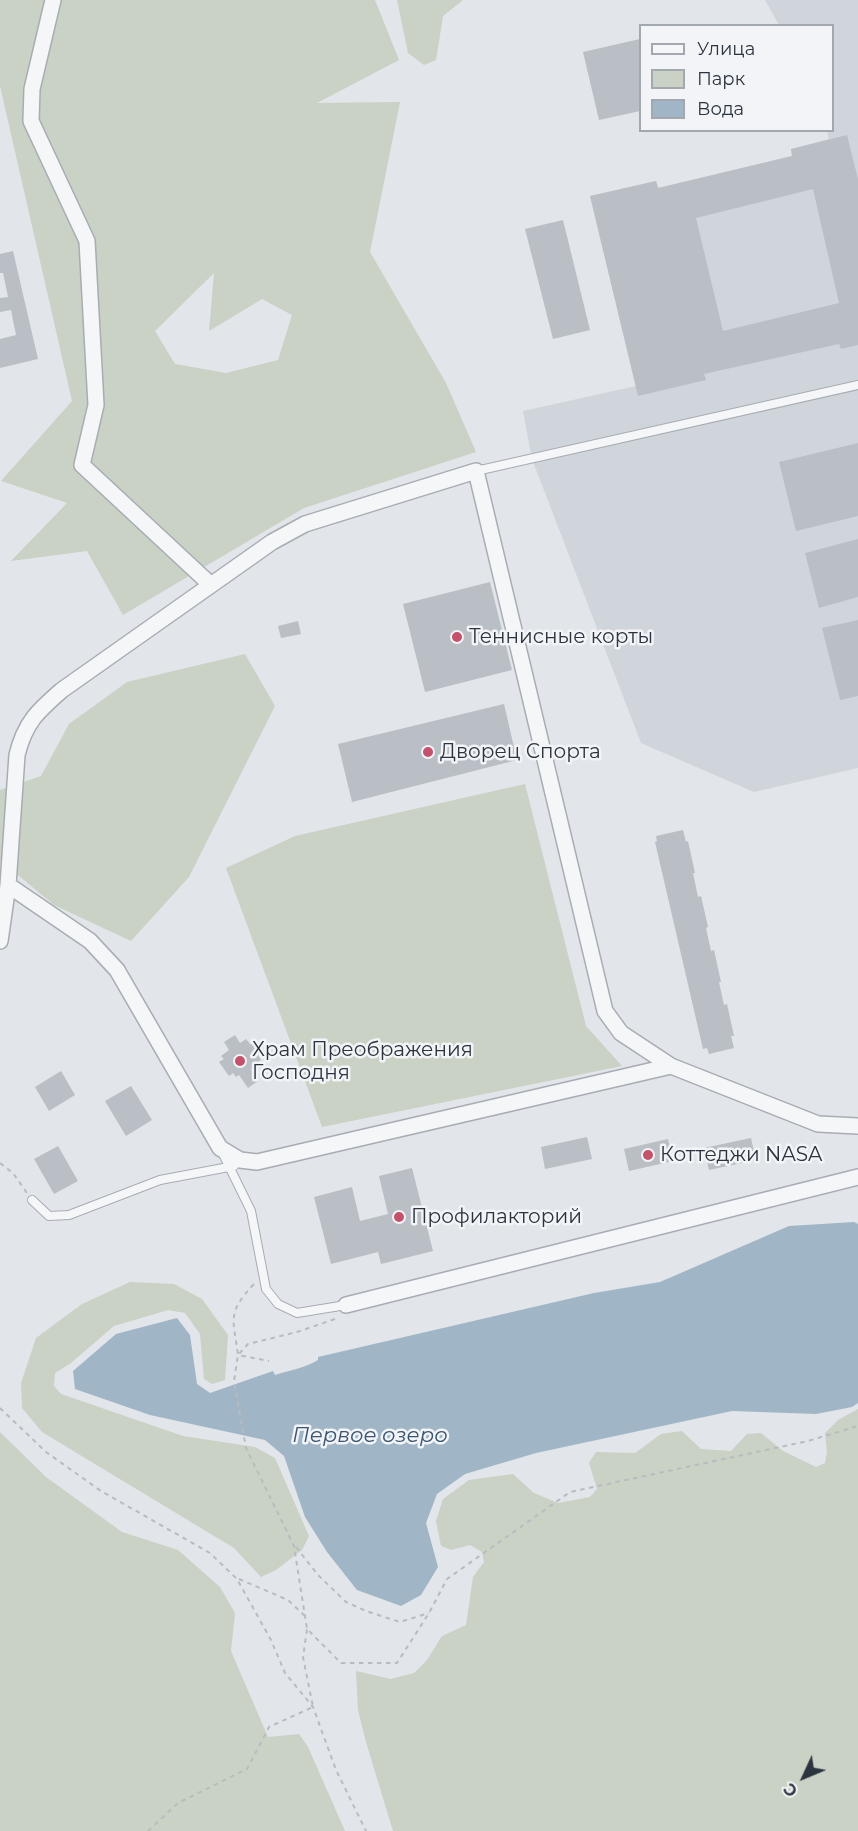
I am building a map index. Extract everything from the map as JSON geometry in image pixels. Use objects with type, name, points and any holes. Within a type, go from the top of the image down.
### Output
[{"type":"street","points":[[53,0],[32,89],[31,121],[87,241],[96,405],[82,465],[211,585]]},
{"type":"street","points":[[0,941],[8,885],[16,755],[29,722],[62,690],[272,542],[305,524],[476,471],[605,1011],[621,1033],[671,1066],[818,1124],[858,1126]]},
{"type":"street","points":[[8,885],[90,941],[117,969],[220,1148],[240,1160],[256,1162],[671,1066]]},
{"type":"street","points":[[346,1305],[858,1176]]},
{"type":"lane","points":[[476,471],[858,385]]},
{"type":"lane","points":[[220,1148],[250,1211],[266,1289],[278,1305],[297,1313],[346,1305]]},
{"type":"lane","points":[[32,1200],[49,1216],[69,1215],[160,1180],[256,1162]]},
{"type":"path","points":[[0,1163],[13,1173],[32,1200]]},
{"type":"path","points":[[263,1274],[240,1298],[232,1315],[238,1355],[234,1381],[246,1448],[294,1546],[318,1575],[346,1602],[400,1622],[429,1613]]},
{"type":"path","points":[[238,1355],[248,1344],[297,1332],[339,1317],[346,1305]]},
{"type":"path","points":[[238,1355],[269,1361]]},
{"type":"path","points":[[0,1408],[56,1458],[101,1491],[210,1553],[237,1579],[271,1640],[285,1673],[313,1707]]},
{"type":"path","points":[[307,1629],[341,1663],[397,1663],[429,1613],[447,1578],[570,1492],[808,1441],[858,1426]]},
{"type":"path","points":[[294,1546],[307,1629],[303,1657],[313,1707],[336,1770],[366,1831]]},
{"type":"path","points":[[237,1579],[288,1600],[306,1617]]},
{"type":"path","points":[[148,1831],[178,1803],[247,1769],[269,1727],[313,1707]]},
{"type":"shaded area","points":[[765,0],[858,0],[858,768],[754,792],[641,743],[532,459],[523,411],[636,386],[590,196],[656,181],[659,188],[792,156],[791,149],[829,139],[827,132],[834,132],[834,24],[778,24]]},
{"type":"green space","points":[[0,0],[375,0],[399,60],[317,103],[400,102],[370,252],[446,383],[476,452],[304,508],[123,615],[87,551],[11,561],[67,503],[1,481],[72,401],[0,86]],"holes":[[[214,273],[209,331],[262,299],[292,315],[278,360],[226,373],[175,364],[155,331]]]},
{"type":"green space","points":[[397,0],[463,0],[443,16],[436,60],[424,65],[408,53]]},
{"type":"green space","points":[[245,654],[275,706],[189,877],[131,941],[54,905],[1,861],[0,863],[0,790],[41,776],[69,724],[127,682]]},
{"type":"green space","points":[[525,784],[586,1026],[622,1066],[322,1127],[226,868],[295,836]]},
{"type":"green space","points":[[130,1282],[174,1284],[202,1299],[228,1335],[225,1380],[212,1384],[204,1379],[200,1334],[185,1313],[168,1310],[114,1326],[71,1363],[55,1373],[54,1386],[61,1394],[183,1436],[255,1447],[275,1458],[309,1536],[302,1550],[276,1570],[261,1577],[234,1548],[42,1432],[22,1408],[21,1383],[36,1338],[82,1304]]},
{"type":"green space","points":[[858,1409],[858,1831],[393,1831],[358,1710],[356,1671],[391,1679],[414,1673],[427,1660],[442,1636],[466,1625],[473,1577],[484,1562],[482,1552],[470,1545],[451,1550],[441,1546],[436,1521],[443,1499],[469,1480],[513,1474],[534,1493],[558,1503],[590,1497],[597,1489],[589,1463],[596,1452],[635,1453],[661,1434],[682,1431],[701,1449],[731,1451],[747,1434],[761,1433],[783,1451],[816,1467],[825,1463],[827,1452],[825,1433],[838,1420]]},
{"type":"green space","points":[[0,1432],[46,1477],[122,1532],[178,1550],[220,1587],[235,1613],[231,1651],[268,1737],[299,1734],[308,1747],[345,1831],[0,1831]]},
{"type":"water","name":"Первое озеро","points":[[854,1222],[858,1224],[858,1403],[852,1407],[816,1414],[732,1411],[536,1453],[465,1474],[437,1494],[426,1523],[438,1567],[421,1595],[401,1606],[357,1590],[327,1552],[305,1517],[284,1456],[265,1440],[150,1415],[75,1389],[73,1371],[116,1334],[177,1318],[190,1335],[197,1384],[210,1393],[273,1371],[275,1375],[303,1367],[318,1360],[318,1357],[594,1293],[660,1282],[789,1226]]},
{"type":"building","points":[[639,39],[639,111],[599,120],[583,52]]},
{"type":"building","points":[[847,135],[858,179],[858,345],[841,349],[839,344],[704,374],[706,380],[638,396],[590,196],[656,181],[658,188],[792,156],[791,149]],"holes":[[[813,189],[839,303],[723,331],[696,218]]]},
{"type":"building","points":[[563,220],[590,330],[553,339],[525,229]]},
{"type":"building","points":[[13,251],[38,359],[0,368],[0,339],[16,335],[11,310],[0,312],[0,298],[8,297],[3,273],[0,273],[0,254]]},
{"type":"building","points":[[858,443],[858,516],[796,531],[779,462]]},
{"type":"building","points":[[858,539],[858,597],[819,608],[805,553]]},
{"type":"building","name":"Теннисные корты","points":[[490,582],[512,670],[425,692],[403,604]]},
{"type":"building","points":[[858,620],[858,696],[840,700],[822,628]]},
{"type":"building","points":[[298,621],[301,634],[281,638],[278,626]]},
{"type":"building","name":"Дворец Спорта","points":[[504,704],[517,760],[352,802],[338,744]]},
{"type":"building","points":[[683,830],[686,842],[688,841],[698,897],[701,896],[711,951],[714,950],[724,1005],[727,1004],[734,1036],[731,1036],[734,1048],[709,1054],[707,1048],[703,1049],[655,842],[657,841],[656,836]]},
{"type":"building","name":"Храм Преображения Господня","points":[[235,1035],[240,1043],[246,1039],[251,1045],[254,1042],[261,1053],[258,1055],[261,1060],[251,1070],[258,1081],[248,1088],[239,1075],[236,1077],[233,1073],[229,1076],[219,1062],[224,1059],[221,1056],[229,1050],[224,1042]]},
{"type":"building","points":[[61,1071],[75,1095],[49,1111],[35,1087]]},
{"type":"building","points":[[131,1086],[152,1120],[126,1136],[105,1101]]},
{"type":"building","points":[[587,1137],[592,1159],[545,1169],[541,1147]]},
{"type":"building","points":[[751,1138],[756,1160],[709,1170],[704,1148]]},
{"type":"building","name":"Коттеджи NASA","points":[[668,1139],[673,1161],[629,1171],[624,1149]]},
{"type":"building","points":[[58,1146],[78,1181],[54,1194],[34,1159]]},
{"type":"building","name":"Профилакторий","points":[[412,1168],[433,1251],[381,1264],[378,1252],[331,1264],[314,1197],[352,1187],[360,1221],[388,1214],[379,1176]]},
{"type":"place","name":"Теннисные корты","points":[[457,637]]},
{"type":"place","name":"Дворец Спорта","points":[[428,752]]},
{"type":"place","name":"Храм Преображения Господня","points":[[240,1061]]},
{"type":"place","name":"Коттеджи NASA","points":[[648,1155]]},
{"type":"place","name":"Профилакторий","points":[[399,1217]]}]
